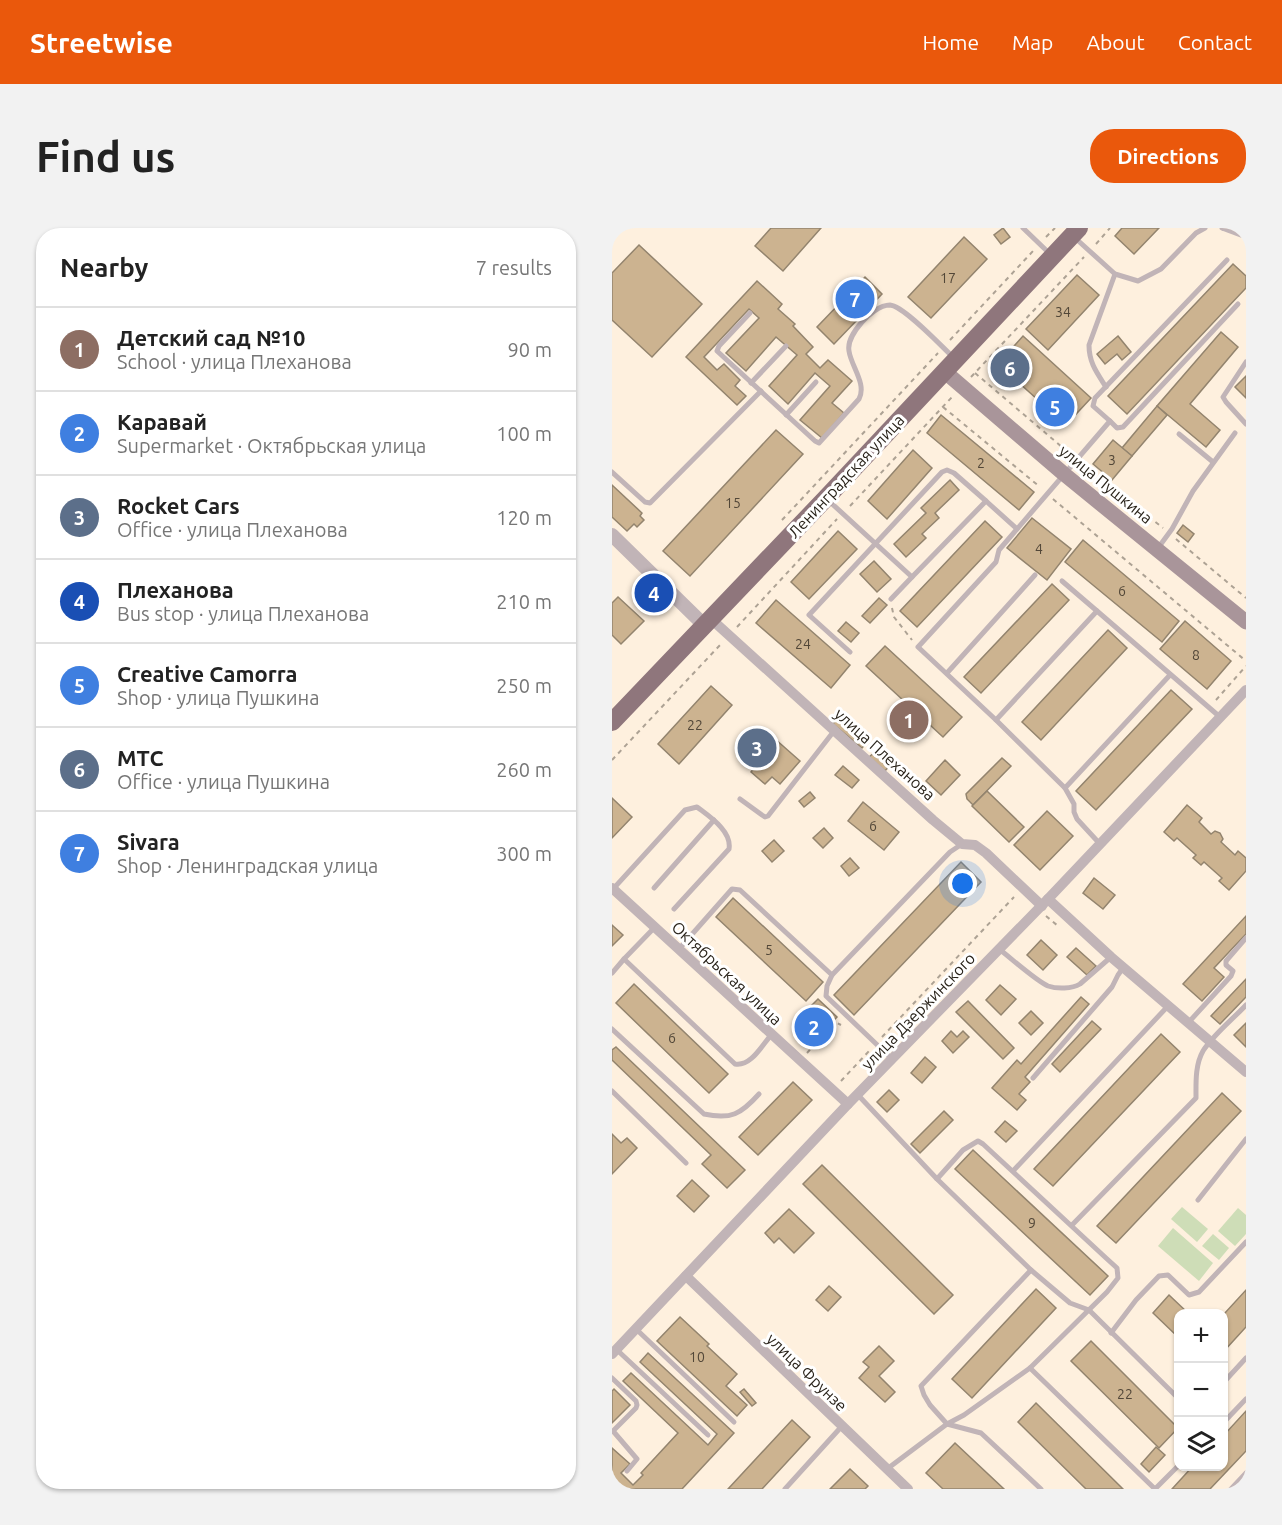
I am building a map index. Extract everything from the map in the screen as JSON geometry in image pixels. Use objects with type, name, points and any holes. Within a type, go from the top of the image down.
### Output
[{"type":"highway","name":"Ленинградская улица","points":[[612,722],[826,498],[1046,251],[1076,232]]},
{"type":"main road","name":"улица Пушкина","points":[[947,360],[962,386],[1064,474],[1246,622]]},
{"type":"street","name":"улица Плеханова","points":[[612,535],[707,621],[729,635],[933,820],[962,844],[975,845],[980,849],[1022,888],[1045,902],[1246,1072]]},
{"type":"street","name":"улица Дзержинского","points":[[614,1352],[848,1104],[1045,902],[1246,690]]},
{"type":"street","name":"Октябрьская улица","points":[[613,888],[848,1104]]},
{"type":"street","name":"улица Фрунзе","points":[[686,1276],[908,1489]]},
{"type":"lane","points":[[1023,228],[1046,251]]},
{"type":"lane","points":[[1076,232],[1089,251],[1115,274],[1138,281],[1161,269],[1196,233],[1205,228]]},
{"type":"lane","points":[[1222,228],[1246,237]]},
{"type":"lane","points":[[1227,260],[1095,398],[1093,406],[1117,428],[1123,427],[1238,304]]},
{"type":"lane","points":[[1106,387],[1093,367],[1089,356],[1089,345],[1115,274]]},
{"type":"lane","points":[[750,313],[717,351],[815,441],[819,442],[862,394],[848,348],[854,330],[882,307],[889,305],[901,309],[947,360]]},
{"type":"lane","points":[[751,383],[786,346]]},
{"type":"lane","points":[[1246,362],[1223,396],[1246,424]]},
{"type":"lane","points":[[786,415],[816,382]]},
{"type":"lane","points":[[612,472],[650,504],[761,391]]},
{"type":"lane","points":[[1100,844],[1077,819],[1074,804],[1065,788],[918,647],[996,562],[999,550],[1110,421]]},
{"type":"lane","points":[[1157,549],[1193,491],[1235,433]]},
{"type":"lane","points":[[1179,434],[1213,462]]},
{"type":"lane","points":[[850,652],[809,615],[942,472],[954,473],[1017,529]]},
{"type":"lane","points":[[826,498],[912,577]]},
{"type":"lane","points":[[891,599],[986,501]]},
{"type":"lane","points":[[947,673],[1035,575]]},
{"type":"lane","points":[[1062,581],[1220,717]]},
{"type":"lane","points":[[996,720],[1097,611]]},
{"type":"lane","points":[[1065,788],[1170,675]]},
{"type":"lane","points":[[740,799],[765,817],[768,816],[834,731]]},
{"type":"lane","points":[[613,888],[685,810],[697,807],[714,820],[726,834],[730,844],[729,849],[674,909]]},
{"type":"lane","points":[[654,888],[714,820]]},
{"type":"lane","points":[[892,1059],[826,996],[827,986],[832,975],[950,852],[962,844]]},
{"type":"lane","points":[[678,949],[732,890],[740,890],[832,975]]},
{"type":"lane","points":[[612,973],[655,927]]},
{"type":"lane","points":[[1188,1023],[1231,976],[1233,970],[1226,964],[1226,961],[1246,939]]},
{"type":"lane","points":[[999,949],[1045,985],[1055,987],[1075,987],[1111,957]]},
{"type":"lane","points":[[624,959],[735,1064],[741,1065],[749,1060],[771,1034]]},
{"type":"lane","points":[[1033,1078],[1112,987],[1124,968]]},
{"type":"lane","points":[[1072,1225],[1196,1098],[1196,1078],[1203,1051],[1246,1005]]},
{"type":"lane","points":[[1012,1171],[1168,1006]]},
{"type":"lane","points":[[612,1029],[704,1114],[714,1116],[737,1114],[748,1107],[759,1094]]},
{"type":"lane","points":[[612,1091],[686,1163]]},
{"type":"lane","points":[[858,1095],[937,1179],[1030,1270],[1070,1303],[1089,1310],[1174,1393]]},
{"type":"lane","points":[[1198,1200],[1246,1139]]},
{"type":"lane","points":[[887,1469],[947,1424],[964,1416],[1030,1368],[1107,1292],[1118,1278],[1117,1268],[978,1141],[963,1150],[937,1179]]},
{"type":"lane","points":[[1111,1333],[1136,1300],[1159,1276],[1168,1275],[1189,1295],[1199,1293],[1246,1242]]},
{"type":"lane","points":[[1030,1270],[921,1386],[930,1405],[947,1424],[981,1433],[1041,1489]]},
{"type":"lane","points":[[636,1329],[734,1422]]},
{"type":"lane","points":[[614,1352],[708,1435]]},
{"type":"lane","points":[[1228,1378],[1246,1358]]},
{"type":"lane","points":[[1030,1368],[1155,1489],[1174,1471]]},
{"type":"lane","points":[[612,1377],[638,1405],[613,1431],[637,1459],[627,1471]]},
{"type":"lane","points":[[1228,1418],[1246,1399]]},
{"type":"lane","points":[[784,1489],[842,1426]]},
{"type":"lane","points":[[1231,1489],[1246,1473]]},
{"type":"path","points":[[781,520],[947,360],[1046,251],[1054,228]]},
{"type":"path","points":[[612,760],[1110,228]]},
{"type":"path","points":[[975,373],[1246,598]]},
{"type":"path","points":[[943,407],[1246,661]]},
{"type":"path","points":[[891,599],[894,617],[918,647]]},
{"type":"path","points":[[1209,707],[1246,666]]},
{"type":"path","points":[[838,1084],[1022,888]]},
{"type":"path","points":[[806,1055],[836,1022],[847,1030]]},
{"type":"green space","points":[[1182,1207],[1208,1229],[1197,1242],[1171,1219]]},
{"type":"green space","points":[[1238,1208],[1246,1215],[1246,1234],[1235,1246],[1218,1231]]},
{"type":"green space","points":[[1173,1228],[1213,1263],[1199,1281],[1158,1246]]},
{"type":"green space","points":[[1213,1234],[1229,1248],[1219,1260],[1202,1246]]},
{"type":"building","points":[[771,228],[821,228],[783,271],[755,246]]},
{"type":"building","points":[[1003,228],[1010,237],[1001,244],[994,235]]},
{"type":"building","points":[[1122,228],[1159,228],[1134,254],[1115,236]]},
{"type":"building","points":[[964,237],[987,259],[931,318],[908,297]]},
{"type":"building","points":[[639,245],[702,304],[652,357],[612,320],[612,273]]},
{"type":"building","points":[[1233,264],[1246,276],[1246,288],[1127,414],[1108,396]]},
{"type":"building","points":[[1077,275],[1099,295],[1048,350],[1026,329]]},
{"type":"building","points":[[865,277],[882,294],[834,344],[817,327]]},
{"type":"building","points":[[757,281],[782,304],[778,309],[795,324],[793,326],[813,347],[806,354],[820,368],[828,360],[852,381],[832,403],[844,413],[822,438],[800,420],[830,386],[815,373],[788,404],[769,386],[797,355],[776,337],[746,371],[726,353],[759,318],[749,309],[704,357],[717,370],[724,364],[740,380],[735,386],[746,396],[737,405],[686,357]]},
{"type":"building","points":[[1221,332],[1238,347],[1190,404],[1220,430],[1206,447],[1157,406]]},
{"type":"building","points":[[1023,336],[1091,398],[1066,425],[998,364]]},
{"type":"building","points":[[1118,336],[1131,352],[1122,360],[1117,354],[1105,364],[1097,354]]},
{"type":"building","points":[[1246,376],[1246,398],[1235,387]]},
{"type":"building","points":[[1157,406],[1167,415],[1132,456],[1122,448]]},
{"type":"building","points":[[941,415],[1034,492],[1019,510],[927,433]]},
{"type":"building","points":[[776,430],[803,454],[690,576],[663,551]]},
{"type":"building","points":[[1113,440],[1132,456],[1112,480],[1093,464]]},
{"type":"building","points":[[913,450],[932,468],[887,519],[868,501]]},
{"type":"building","points":[[950,480],[959,490],[935,513],[939,518],[922,534],[926,538],[906,557],[894,544],[926,513],[921,508]]},
{"type":"building","points":[[612,485],[642,513],[640,516],[644,520],[637,527],[634,524],[627,531],[612,517]]},
{"type":"building","points":[[1032,518],[1071,549],[1047,580],[1007,548]]},
{"type":"building","points":[[985,521],[1002,537],[917,627],[900,611]]},
{"type":"building","points":[[1183,525],[1194,534],[1188,542],[1177,533]]},
{"type":"building","points":[[838,531],[857,549],[809,599],[791,582]]},
{"type":"building","points":[[1083,540],[1179,621],[1162,642],[1065,562]]},
{"type":"building","points":[[874,561],[891,579],[877,592],[860,574]]},
{"type":"building","points":[[1052,584],[1069,600],[981,693],[964,677]]},
{"type":"building","points":[[618,597],[644,621],[621,644],[612,635],[612,603]]},
{"type":"building","points":[[879,598],[887,605],[870,623],[862,616]]},
{"type":"building","points":[[776,600],[850,665],[831,688],[756,623]]},
{"type":"building","points":[[1185,621],[1231,661],[1207,689],[1160,649]]},
{"type":"building","points":[[846,622],[859,633],[851,642],[838,631]]},
{"type":"building","points":[[1108,630],[1127,648],[1041,740],[1022,722]]},
{"type":"building","points":[[885,646],[962,717],[943,737],[866,666]]},
{"type":"building","points":[[711,686],[732,705],[679,764],[658,744]]},
{"type":"building","points":[[1171,690],[1192,709],[1096,810],[1076,791]]},
{"type":"building","points":[[838,717],[868,741],[862,748],[833,724]]},
{"type":"building","points":[[766,731],[800,761],[780,784],[772,777],[765,784],[751,772],[758,764],[746,754]]},
{"type":"building","points":[[875,752],[890,765],[885,771],[869,757]]},
{"type":"building","points":[[1002,758],[1011,766],[973,805],[967,799],[966,794]]},
{"type":"building","points":[[945,760],[960,775],[941,795],[926,781]]},
{"type":"building","points":[[843,766],[859,780],[852,788],[835,775]]},
{"type":"building","points":[[987,791],[1024,827],[1009,842],[972,806]]},
{"type":"building","points":[[810,792],[815,798],[804,807],[799,801]]},
{"type":"building","points":[[612,798],[632,817],[612,838]]},
{"type":"building","points":[[863,802],[899,832],[884,850],[848,821]]},
{"type":"building","points":[[1187,805],[1202,818],[1199,822],[1211,834],[1215,831],[1220,833],[1223,839],[1221,842],[1235,855],[1238,851],[1246,858],[1246,871],[1229,890],[1219,881],[1222,878],[1204,862],[1201,865],[1193,858],[1196,855],[1177,838],[1174,841],[1164,832]]},
{"type":"building","points":[[1047,811],[1073,836],[1040,870],[1014,845]]},
{"type":"building","points":[[824,828],[833,838],[823,848],[813,838]]},
{"type":"building","points":[[774,840],[784,851],[772,862],[762,851]]},
{"type":"building","points":[[850,858],[859,868],[849,876],[841,866]]},
{"type":"building","points":[[961,862],[981,882],[854,1015],[834,995]]},
{"type":"building","points":[[1094,878],[1115,895],[1103,909],[1083,893]]},
{"type":"building","points":[[733,898],[823,982],[806,1001],[716,917]]},
{"type":"building","points":[[1246,916],[1246,934],[1214,968],[1224,977],[1202,1001],[1183,984]]},
{"type":"building","points":[[612,925],[623,935],[612,946]]},
{"type":"building","points":[[1041,940],[1057,955],[1043,970],[1027,955]]},
{"type":"building","points":[[1076,948],[1096,966],[1087,975],[1067,957]]},
{"type":"building","points":[[1246,979],[1246,997],[1220,1024],[1211,1016]]},
{"type":"building","points":[[634,984],[728,1074],[709,1093],[616,1003]]},
{"type":"building","points":[[1000,985],[1016,999],[1001,1015],[986,1000]]},
{"type":"building","points":[[1081,997],[1089,1004],[1025,1077],[1030,1082],[1019,1094],[1026,1100],[1017,1110],[992,1088],[1017,1060],[1021,1064]]},
{"type":"building","points":[[818,999],[837,1017],[816,1038],[797,1020]]},
{"type":"building","points":[[968,1001],[1014,1048],[1003,1059],[956,1012]]},
{"type":"building","points":[[1031,1011],[1043,1023],[1031,1035],[1019,1023]]},
{"type":"building","points":[[1092,1021],[1101,1029],[1060,1072],[1052,1064]]},
{"type":"building","points":[[1246,1023],[1246,1047],[1234,1035]]},
{"type":"building","points":[[951,1031],[957,1037],[963,1031],[969,1037],[953,1053],[942,1041]]},
{"type":"building","points":[[1161,1034],[1180,1052],[1053,1186],[1034,1169]]},
{"type":"building","points":[[616,1047],[745,1170],[727,1188],[702,1164],[711,1155],[612,1060],[612,1050]]},
{"type":"building","points":[[925,1057],[936,1067],[922,1083],[911,1073]]},
{"type":"building","points":[[793,1082],[812,1100],[758,1155],[739,1137]]},
{"type":"building","points":[[889,1090],[899,1100],[887,1112],[877,1102]]},
{"type":"building","points":[[1222,1093],[1241,1111],[1116,1243],[1097,1226]]},
{"type":"building","points":[[944,1111],[953,1120],[920,1153],[911,1144]]},
{"type":"building","points":[[1005,1121],[1017,1131],[1006,1142],[995,1132]]},
{"type":"building","points":[[612,1134],[621,1143],[627,1138],[637,1148],[612,1174]]},
{"type":"building","points":[[973,1150],[1108,1276],[1090,1295],[955,1169]]},
{"type":"building","points":[[822,1165],[953,1295],[934,1314],[803,1184]]},
{"type":"building","points":[[692,1180],[709,1196],[694,1212],[677,1196]]},
{"type":"building","points":[[789,1209],[814,1233],[794,1253],[779,1238],[774,1243],[765,1233]]},
{"type":"building","points":[[829,1286],[841,1297],[828,1311],[816,1300]]},
{"type":"building","points":[[1036,1289],[1056,1308],[972,1398],[952,1379]]},
{"type":"building","points":[[1246,1290],[1246,1327],[1228,1347],[1228,1310]]},
{"type":"building","points":[[1169,1295],[1184,1309],[1174,1309],[1174,1333],[1153,1313]]},
{"type":"building","points":[[680,1317],[737,1374],[726,1386],[747,1405],[737,1416],[657,1341]]},
{"type":"building","points":[[1091,1341],[1174,1424],[1174,1432],[1159,1448],[1071,1361]]},
{"type":"building","points":[[879,1346],[894,1361],[879,1376],[895,1392],[885,1402],[859,1378],[869,1367],[863,1362]]},
{"type":"building","points":[[648,1353],[734,1433],[682,1489],[615,1489],[612,1487],[612,1448],[630,1464],[621,1473],[633,1485],[643,1475],[641,1473],[678,1433],[623,1381],[631,1373],[708,1445],[717,1434],[640,1362]]},
{"type":"building","points":[[614,1389],[630,1405],[612,1423],[612,1391]]},
{"type":"building","points":[[744,1389],[756,1403],[752,1406],[740,1392]]},
{"type":"building","points":[[1036,1403],[1123,1489],[1086,1489],[1018,1422]]},
{"type":"building","points":[[1246,1411],[1246,1451],[1228,1470],[1228,1431]]},
{"type":"building","points":[[792,1420],[810,1437],[762,1489],[728,1489]]},
{"type":"building","points":[[955,1443],[1004,1489],[943,1489],[926,1473]]},
{"type":"building","points":[[1156,1447],[1165,1455],[1149,1472],[1141,1464]]},
{"type":"building","points":[[850,1469],[868,1486],[865,1489],[830,1489]]},
{"type":"building","points":[[1188,1471],[1227,1471],[1210,1489],[1172,1489]]},
{"type":"place","name":"Sivara","points":[[855,299]]},
{"type":"place","name":"МТС","points":[[1010,368]]},
{"type":"place","name":"Creative Camorra","points":[[1055,407]]},
{"type":"place","name":"Плеханова","points":[[654,593]]},
{"type":"place","name":"Детский сад №10","points":[[909,720]]},
{"type":"place","name":"Rocket Cars","points":[[757,748]]},
{"type":"place","name":"Каравай","points":[[814,1027]]}]
